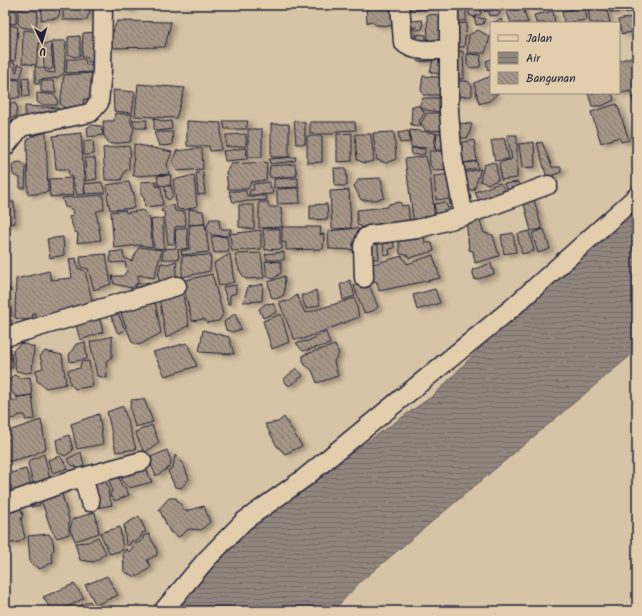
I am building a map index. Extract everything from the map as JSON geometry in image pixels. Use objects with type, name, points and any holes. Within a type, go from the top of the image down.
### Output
[{"type":"street","points":[[5,147],[21,127],[90,113],[99,102],[102,70],[103,5]]},
{"type":"street","points":[[400,5],[403,42],[406,45],[417,49],[449,49]]},
{"type":"street","points":[[449,5],[449,112],[453,159],[464,216]]},
{"type":"street","points":[[364,278],[363,246],[366,237],[370,235],[417,229],[464,216],[548,185]]},
{"type":"street","points":[[163,611],[206,560],[244,521],[303,479],[493,323],[637,196]]},
{"type":"street","points":[[5,337],[177,286]]},
{"type":"street","points":[[5,504],[83,477],[142,461]]},
{"type":"street","points":[[83,477],[90,502]]},
{"type":"water","points":[[637,206],[637,350],[360,582],[333,611],[173,611],[200,577],[257,519],[434,395],[550,277]]},
{"type":"building","points":[[42,5],[61,7],[57,18],[41,20]]},
{"type":"building","points":[[63,5],[89,5],[90,12],[86,20],[63,20]]},
{"type":"building","points":[[112,5],[132,5],[131,10]]},
{"type":"building","points":[[366,5],[393,5],[393,26],[376,25],[371,21],[367,23]]},
{"type":"building","points":[[410,5],[433,5],[433,9],[410,10]]},
{"type":"building","points":[[454,5],[466,5],[466,21],[456,21]]},
{"type":"building","points":[[469,5],[481,5],[481,14],[474,17],[469,15]]},
{"type":"building","points":[[484,5],[499,5],[501,8],[499,15],[489,16],[490,12],[484,11]]},
{"type":"building","points":[[511,5],[522,5],[528,22],[511,22],[505,7]]},
{"type":"building","points":[[529,5],[547,5],[547,6],[530,9]]},
{"type":"building","points":[[609,5],[622,5],[623,9],[617,13],[610,12]]},
{"type":"building","points":[[624,5],[637,5],[637,10],[626,13]]},
{"type":"building","points":[[606,6],[610,22],[590,22],[588,7]]},
{"type":"building","points":[[585,7],[587,20],[564,22],[562,11]]},
{"type":"building","points":[[9,10],[16,10],[16,24],[5,23],[5,12]]},
{"type":"building","points":[[18,10],[38,11],[36,25],[39,30],[21,27],[18,23]]},
{"type":"building","points":[[553,11],[555,22],[536,22],[534,15]]},
{"type":"building","points":[[445,14],[445,46],[428,45],[427,15]]},
{"type":"building","points":[[637,16],[637,31],[622,34],[620,22],[618,20]]},
{"type":"building","points":[[474,17],[485,19],[483,24],[476,25]]},
{"type":"building","points":[[501,19],[502,22],[494,22]]},
{"type":"building","points":[[422,20],[422,29],[417,30],[416,27],[406,28],[403,22]]},
{"type":"building","points":[[117,21],[171,22],[165,47],[107,48]]},
{"type":"building","points":[[467,23],[464,47],[453,47],[453,24]]},
{"type":"building","points":[[5,24],[18,27],[15,61],[5,60]]},
{"type":"building","points":[[407,29],[415,29],[415,40],[408,41]]},
{"type":"building","points":[[23,30],[41,32],[36,65],[22,63]]},
{"type":"building","points":[[478,30],[490,37],[485,53],[467,53],[469,35]]},
{"type":"building","points":[[98,32],[97,62],[88,62],[87,57],[82,57],[83,33]]},
{"type":"building","points":[[418,34],[426,35],[426,45],[416,46]]},
{"type":"building","points":[[80,36],[80,56],[74,57],[68,54],[68,37]]},
{"type":"building","points":[[52,41],[66,41],[64,73],[57,78],[39,80],[39,84],[35,84],[35,66],[45,69],[46,72],[55,73]]},
{"type":"building","points":[[51,43],[53,68],[49,70],[44,67],[43,44]]},
{"type":"building","points":[[416,50],[431,51],[431,61],[418,62]]},
{"type":"building","points":[[453,51],[463,51],[464,79],[453,79]]},
{"type":"building","points":[[467,54],[481,55],[480,67],[471,68],[467,65]]},
{"type":"building","points":[[434,55],[445,55],[444,75],[430,72]]},
{"type":"building","points":[[637,55],[637,114],[630,91],[620,94],[620,61]]},
{"type":"building","points":[[67,59],[85,59],[86,65],[95,64],[94,72],[66,73]]},
{"type":"building","points":[[490,59],[490,70],[488,71],[486,61]]},
{"type":"building","points":[[5,62],[15,63],[15,71],[17,72],[18,64],[24,66],[20,79],[5,77]]},
{"type":"building","points":[[93,73],[95,100],[84,99],[83,105],[64,108],[60,104],[64,75]]},
{"type":"building","points":[[423,76],[446,78],[445,95],[423,95],[421,89]]},
{"type":"building","points":[[490,76],[490,94],[497,94],[489,101],[479,104],[474,83]]},
{"type":"building","points":[[29,77],[29,96],[23,97],[22,78]]},
{"type":"building","points":[[5,79],[20,80],[20,97],[5,100]]},
{"type":"building","points":[[41,81],[53,81],[56,93],[41,92]]},
{"type":"building","points":[[453,81],[468,81],[472,86],[472,95],[453,97]]},
{"type":"building","points":[[138,84],[185,88],[176,118],[135,116]]},
{"type":"building","points":[[113,90],[135,92],[132,113],[114,111]]},
{"type":"building","points":[[37,93],[55,95],[58,100],[57,105],[42,105],[37,102]]},
{"type":"building","points":[[588,94],[612,94],[614,100],[602,106],[592,106]]},
{"type":"building","points":[[423,98],[446,98],[446,113],[426,110],[419,106]]},
{"type":"building","points":[[15,103],[17,106],[16,117],[9,118],[9,121],[15,120],[15,125],[5,125],[5,105]]},
{"type":"building","points":[[617,104],[629,140],[621,142],[619,137],[601,143],[591,112]]},
{"type":"building","points":[[25,106],[58,108],[56,118],[25,118]]},
{"type":"building","points":[[412,106],[419,106],[424,111],[424,114],[419,121],[421,126],[411,125]]},
{"type":"building","points":[[115,113],[133,115],[130,120],[134,129],[130,142],[110,144],[104,136],[103,121],[114,121]]},
{"type":"building","points":[[427,113],[446,113],[446,130],[426,131],[421,123]]},
{"type":"building","points":[[154,118],[164,122],[171,121],[172,129],[158,131],[154,129]]},
{"type":"building","points":[[132,120],[147,120],[146,128],[136,128]]},
{"type":"building","points":[[294,120],[305,123],[305,144],[296,144]]},
{"type":"building","points":[[187,121],[221,123],[221,150],[210,151],[209,146],[187,146]]},
{"type":"building","points":[[223,121],[248,121],[246,129],[225,129]]},
{"type":"building","points":[[310,122],[355,122],[356,130],[336,131],[333,134],[310,134]]},
{"type":"building","points":[[457,123],[472,124],[468,138],[455,138]]},
{"type":"building","points":[[271,124],[289,124],[289,157],[271,157]]},
{"type":"building","points":[[91,125],[101,126],[103,135],[88,137],[87,128]]},
{"type":"building","points":[[248,129],[262,129],[262,157],[248,157]]},
{"type":"building","points":[[410,130],[436,133],[434,148],[411,147]]},
{"type":"building","points":[[409,131],[410,142],[400,143],[398,133]]},
{"type":"building","points":[[46,132],[48,192],[28,195],[27,141],[30,137]]},
{"type":"building","points":[[154,132],[173,132],[172,145],[159,146]]},
{"type":"building","points":[[394,132],[396,159],[386,163],[377,160],[373,133]]},
{"type":"building","points":[[81,133],[85,194],[77,195],[72,177],[69,176],[68,169],[56,169],[53,136]]},
{"type":"building","points":[[352,133],[352,161],[337,162],[337,134]]},
{"type":"building","points":[[437,133],[450,133],[450,150],[435,150]]},
{"type":"building","points":[[246,134],[246,146],[226,147],[226,135]]},
{"type":"building","points":[[355,134],[371,134],[374,161],[365,163],[357,160]]},
{"type":"building","points":[[507,135],[517,135],[517,178],[501,180],[499,163],[512,159]]},
{"type":"building","points":[[307,136],[322,136],[322,162],[307,163]]},
{"type":"building","points":[[504,138],[509,159],[495,161],[491,141]]},
{"type":"building","points":[[93,140],[94,154],[84,155],[84,141]]},
{"type":"building","points":[[474,140],[477,161],[463,163],[459,143]]},
{"type":"building","points":[[534,142],[535,167],[522,168],[519,144]]},
{"type":"building","points":[[542,142],[552,167],[561,167],[561,172],[547,178],[537,143]]},
{"type":"building","points":[[134,144],[172,152],[167,164],[169,174],[133,176]]},
{"type":"building","points":[[129,146],[131,155],[129,158],[129,169],[125,171],[121,180],[105,180],[103,148]]},
{"type":"building","points":[[202,148],[203,169],[177,171],[173,163],[176,151]]},
{"type":"building","points":[[246,148],[247,159],[225,161],[223,151]]},
{"type":"building","points":[[411,148],[425,149],[425,154],[412,155]]},
{"type":"building","points":[[429,151],[450,151],[451,169],[434,170],[430,165]]},
{"type":"building","points":[[426,156],[430,173],[435,221],[414,225],[405,159]]},
{"type":"building","points":[[296,157],[295,161],[270,164],[269,159]]},
{"type":"building","points":[[85,158],[95,158],[97,179],[86,181]]},
{"type":"building","points":[[477,161],[478,168],[463,171],[461,164]]},
{"type":"building","points":[[21,162],[26,166],[25,188],[20,188],[20,178],[13,175],[12,166],[14,163]]},
{"type":"building","points":[[267,162],[266,180],[251,182],[248,189],[228,189],[226,172],[231,164]]},
{"type":"building","points":[[493,162],[496,164],[498,180],[488,184],[480,181],[484,165]]},
{"type":"building","points":[[295,164],[297,176],[271,178],[269,174],[270,166]]},
{"type":"building","points":[[334,168],[346,168],[347,186],[335,186]]},
{"type":"building","points":[[481,169],[474,190],[465,190],[462,173]]},
{"type":"building","points":[[203,172],[205,194],[198,195],[196,173]]},
{"type":"building","points":[[451,174],[458,203],[450,205],[449,199],[436,200],[434,176]]},
{"type":"building","points":[[171,175],[170,186],[158,185],[157,176]]},
{"type":"building","points":[[194,175],[197,206],[185,210],[177,209],[173,180]]},
{"type":"building","points":[[71,178],[74,195],[50,197],[49,179]]},
{"type":"building","points":[[298,178],[298,187],[274,188],[274,179]]},
{"type":"building","points":[[381,178],[384,198],[375,200],[361,200],[354,186],[359,179]]},
{"type":"building","points":[[156,181],[156,186],[161,187],[163,205],[145,207],[144,198],[141,195],[141,182]]},
{"type":"building","points":[[102,182],[105,193],[85,194],[84,184]]},
{"type":"building","points":[[129,182],[132,193],[134,192],[134,208],[110,210],[107,195],[109,194],[106,185]]},
{"type":"building","points":[[270,182],[270,188],[272,188],[273,194],[249,195],[250,190],[254,190],[253,184]]},
{"type":"building","points":[[518,182],[520,192],[512,194],[503,184]]},
{"type":"building","points":[[500,183],[509,196],[480,204],[475,192]]},
{"type":"building","points":[[171,185],[173,196],[169,200],[166,198],[165,186]]},
{"type":"building","points":[[299,188],[300,203],[277,204],[277,189]]},
{"type":"building","points":[[5,190],[9,202],[14,202],[15,223],[5,225]]},
{"type":"building","points":[[349,190],[351,228],[332,229],[330,191]]},
{"type":"building","points":[[229,191],[246,191],[247,196],[266,196],[267,200],[233,202]]},
{"type":"building","points":[[103,195],[104,209],[96,212],[101,240],[77,243],[78,233],[75,232],[69,217],[73,215],[72,209],[65,207],[62,198]]},
{"type":"building","points":[[533,196],[542,229],[531,231],[523,200]]},
{"type":"building","points":[[259,202],[268,202],[269,207],[281,207],[282,227],[259,228]]},
{"type":"building","points":[[400,202],[402,206],[408,205],[410,227],[362,231],[361,226],[357,225],[357,210],[387,207],[389,204]]},
{"type":"building","points":[[445,202],[448,208],[458,206],[460,214],[437,219],[434,204]]},
{"type":"building","points":[[327,204],[328,219],[310,220],[310,205]]},
{"type":"building","points":[[174,205],[175,211],[185,212],[186,225],[175,227],[174,244],[168,244],[164,212],[161,211],[164,207]]},
{"type":"building","points":[[239,205],[254,205],[254,229],[239,227]]},
{"type":"building","points":[[189,209],[203,211],[205,224],[189,225]]},
{"type":"building","points":[[125,210],[126,213],[143,210],[150,219],[152,247],[139,245],[114,248],[111,212]]},
{"type":"building","points":[[478,215],[484,233],[493,235],[499,256],[475,263],[473,251],[469,250],[466,218]]},
{"type":"building","points":[[163,218],[164,249],[154,248],[151,220]]},
{"type":"building","points":[[210,219],[219,219],[220,229],[231,229],[229,236],[212,235],[206,229]]},
{"type":"building","points":[[205,224],[209,252],[182,255],[181,251],[190,249],[189,225]]},
{"type":"building","points":[[187,227],[188,248],[178,250],[179,259],[162,259],[164,249],[176,248],[175,230]]},
{"type":"building","points":[[282,227],[321,227],[320,235],[324,234],[323,249],[286,250],[286,242],[282,243]]},
{"type":"building","points":[[358,228],[360,250],[329,249],[328,231]]},
{"type":"building","points":[[263,229],[280,229],[280,244],[282,245],[282,249],[265,250]]},
{"type":"building","points":[[544,229],[550,249],[538,253],[532,233]]},
{"type":"building","points":[[261,230],[261,249],[232,251],[230,234]]},
{"type":"building","points":[[529,231],[534,251],[522,254],[517,234]]},
{"type":"building","points":[[513,233],[516,252],[504,254],[501,235]]},
{"type":"building","points":[[424,234],[425,243],[432,243],[434,251],[409,258],[407,255],[400,254],[398,236]]},
{"type":"building","points":[[211,236],[227,237],[229,252],[214,253]]},
{"type":"building","points":[[63,237],[64,255],[50,258],[47,239]]},
{"type":"building","points":[[370,238],[377,238],[379,259],[366,259]]},
{"type":"building","points":[[394,242],[394,248],[389,249],[390,255],[384,255],[383,244]]},
{"type":"building","points":[[139,247],[162,250],[154,278],[138,275],[138,282],[132,288],[114,284],[112,276],[123,276],[127,271],[125,262],[111,263],[110,252],[123,251],[124,258],[132,261]]},
{"type":"building","points":[[284,252],[284,260],[267,260],[265,254]]},
{"type":"building","points":[[261,253],[264,278],[245,279],[239,270],[235,254]]},
{"type":"building","points":[[106,254],[111,284],[94,290],[88,269],[81,267],[80,256]]},
{"type":"building","points":[[230,254],[234,282],[219,286],[214,263]]},
{"type":"building","points":[[211,255],[210,271],[182,277],[182,256]]},
{"type":"building","points":[[433,255],[440,278],[379,291],[377,282],[367,279],[366,266],[402,256],[407,264]]},
{"type":"building","points":[[76,258],[78,268],[85,271],[94,308],[38,323],[35,313],[33,313],[32,318],[25,320],[15,318],[16,279],[49,271],[51,280],[72,278],[69,259]]},
{"type":"building","points":[[177,261],[175,283],[161,287],[158,275],[161,263],[167,264]]},
{"type":"building","points":[[265,261],[281,262],[281,273],[273,279],[267,276]]},
{"type":"building","points":[[491,263],[494,274],[475,280],[472,270]]},
{"type":"building","points":[[212,274],[223,314],[219,321],[207,323],[204,319],[192,321],[182,281]]},
{"type":"building","points":[[285,276],[284,295],[276,299],[271,297],[268,282]]},
{"type":"building","points":[[350,280],[355,296],[343,300],[340,285]]},
{"type":"building","points":[[5,281],[11,291],[5,292]]},
{"type":"building","points":[[150,282],[151,290],[113,302],[115,294],[134,290],[137,284]]},
{"type":"building","points":[[368,282],[378,307],[373,311],[364,313],[354,286]]},
{"type":"building","points":[[263,284],[262,301],[243,302],[248,287]]},
{"type":"building","points":[[236,285],[236,293],[230,295],[230,304],[228,304],[223,287]]},
{"type":"building","points":[[435,289],[440,303],[417,310],[413,295]]},
{"type":"building","points":[[316,290],[320,305],[306,309],[301,295],[306,295]]},
{"type":"building","points":[[179,291],[183,296],[189,325],[166,338],[159,297]]},
{"type":"building","points":[[5,294],[9,294],[12,316],[5,316]]},
{"type":"building","points":[[297,295],[305,313],[355,298],[359,317],[303,339],[294,339],[279,302],[289,301]]},
{"type":"building","points":[[154,296],[161,333],[139,345],[132,342],[119,308]]},
{"type":"building","points":[[273,303],[277,312],[263,318],[259,309],[265,304]]},
{"type":"building","points":[[116,309],[125,329],[121,333],[117,332],[109,310]]},
{"type":"building","points":[[235,313],[241,329],[233,332],[226,330],[224,322]]},
{"type":"building","points":[[281,314],[289,342],[272,349],[263,321]]},
{"type":"building","points":[[5,319],[12,320],[13,331],[5,334]]},
{"type":"building","points":[[100,319],[103,332],[80,340],[76,325]]},
{"type":"building","points":[[203,330],[229,337],[234,354],[199,352]]},
{"type":"building","points":[[326,332],[330,344],[303,351],[296,343],[308,341]]},
{"type":"building","points":[[112,336],[112,357],[106,361],[107,378],[97,376],[90,342]]},
{"type":"building","points":[[85,342],[87,359],[70,362],[69,355],[76,344]]},
{"type":"building","points":[[21,343],[34,347],[32,372],[26,373],[16,371],[13,350]]},
{"type":"building","points":[[187,343],[197,366],[165,376],[153,352]]},
{"type":"building","points":[[335,345],[339,354],[334,361],[338,376],[317,383],[312,370],[305,365],[303,361],[303,355]]},
{"type":"building","points":[[5,348],[10,348],[13,368],[5,368]]},
{"type":"building","points":[[45,351],[62,355],[66,384],[46,388],[37,381],[36,370],[43,368],[40,356]]},
{"type":"building","points":[[89,361],[93,386],[75,389],[70,384],[68,370],[80,368],[81,362]]},
{"type":"building","points":[[296,368],[303,376],[289,386],[283,380]]},
{"type":"building","points":[[14,375],[21,378],[30,377],[32,395],[17,397],[12,393],[10,378]]},
{"type":"building","points":[[5,378],[7,379],[9,398],[5,400]]},
{"type":"building","points":[[32,395],[35,419],[25,420],[25,415],[19,415],[14,419],[6,417],[5,402],[10,399],[17,402],[17,397]]},
{"type":"building","points":[[144,399],[153,422],[135,427],[130,409],[131,400]]},
{"type":"building","points":[[123,406],[136,449],[116,452],[107,412]]},
{"type":"building","points":[[99,414],[103,444],[77,449],[71,424]]},
{"type":"building","points":[[284,417],[302,446],[285,454],[277,446],[265,424],[278,422]]},
{"type":"building","points":[[41,420],[46,448],[33,455],[6,462],[5,432]]},
{"type":"building","points":[[152,425],[159,443],[144,453],[135,432]]},
{"type":"building","points":[[69,435],[73,450],[65,456],[58,453],[56,440]]},
{"type":"building","points":[[167,450],[171,461],[170,467],[156,476],[148,458]]},
{"type":"building","points":[[81,452],[85,470],[78,475],[76,466],[72,466],[67,459]]},
{"type":"building","points":[[44,454],[50,480],[33,483],[28,464],[29,461]]},
{"type":"building","points":[[175,455],[183,463],[189,479],[181,488],[175,487],[168,471],[173,467]]},
{"type":"building","points":[[60,456],[68,468],[53,473],[48,460]]},
{"type":"building","points":[[144,464],[152,482],[129,488],[122,481],[123,468]]},
{"type":"building","points":[[26,469],[32,489],[13,493],[7,474]]},
{"type":"building","points":[[118,473],[122,487],[125,487],[129,495],[115,501],[110,496],[112,489],[107,476]]},
{"type":"building","points":[[5,475],[13,499],[5,501]]},
{"type":"building","points":[[105,479],[112,505],[97,508],[90,486]]},
{"type":"building","points":[[60,487],[69,520],[69,534],[57,538],[51,529],[40,497]]},
{"type":"building","points":[[37,495],[40,505],[31,507],[28,499]]},
{"type":"building","points":[[169,498],[176,498],[185,511],[204,506],[210,522],[201,530],[189,529],[179,537],[170,532],[159,509]]},
{"type":"building","points":[[19,503],[23,515],[21,520],[25,538],[19,542],[5,544],[5,507]]},
{"type":"building","points":[[95,512],[99,533],[75,541],[70,529],[73,519]]},
{"type":"building","points":[[139,516],[146,532],[142,533],[140,538],[136,541],[131,541],[130,545],[126,545],[124,525]]},
{"type":"building","points":[[120,527],[123,550],[110,554],[100,533]]},
{"type":"building","points":[[49,534],[53,541],[54,550],[51,553],[53,562],[40,569],[30,563],[28,536]]},
{"type":"building","points":[[149,534],[157,550],[157,555],[147,560],[151,567],[137,577],[124,572],[123,553],[126,549],[129,552],[135,544],[143,540],[143,536]]},
{"type":"building","points":[[98,537],[106,553],[94,562],[80,560],[75,543],[88,542]]},
{"type":"building","points":[[107,576],[118,595],[96,605],[85,585]]},
{"type":"building","points":[[74,584],[84,598],[60,611],[52,611],[43,597]]},
{"type":"building","points":[[90,601],[94,608],[98,608],[99,611],[69,611]]}]
